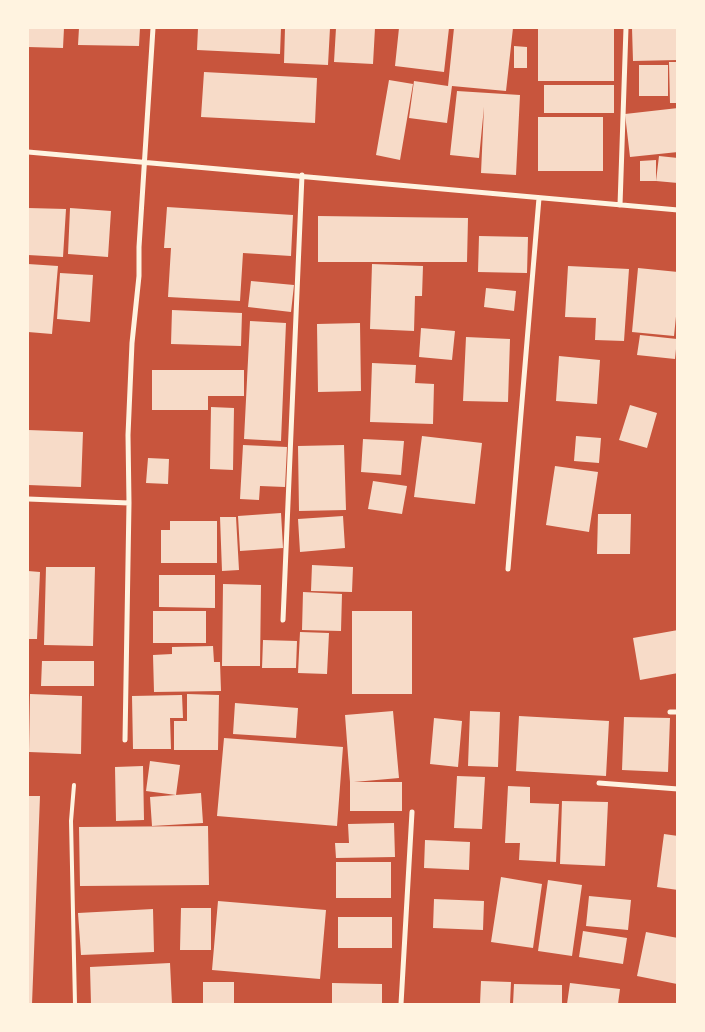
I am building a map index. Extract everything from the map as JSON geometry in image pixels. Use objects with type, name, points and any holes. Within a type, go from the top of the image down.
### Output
[{"type":"street","points":[[126,740],[128,435],[132,343],[139,276],[139,247],[154,28]]},
{"type":"street","points":[[620,205],[626,28]]},
{"type":"street","points":[[28,152],[678,210]]},
{"type":"street","points":[[283,620],[302,175]]},
{"type":"street","points":[[508,568],[539,198]]},
{"type":"street","points":[[28,499],[129,503]]},
{"type":"street","points":[[670,712],[678,712]]},
{"type":"street","points":[[600,782],[678,789]]},
{"type":"street","points":[[401,1004],[412,812]]},
{"type":"lane","points":[[74,785],[71,821],[75,1004]]},
{"type":"building","points":[[28,28],[64,28],[63,48],[28,47]]},
{"type":"building","points":[[79,28],[140,28],[139,46],[78,45]]},
{"type":"building","points":[[198,28],[281,28],[280,54],[197,50]]},
{"type":"building","points":[[285,28],[330,28],[328,65],[284,63]]},
{"type":"building","points":[[336,28],[375,28],[373,64],[334,62]]},
{"type":"building","points":[[399,28],[449,28],[444,72],[395,66]]},
{"type":"building","points":[[454,28],[513,28],[506,91],[452,86],[447,123],[409,118],[414,81],[448,86]]},
{"type":"building","points":[[538,28],[614,28],[614,81],[538,81]]},
{"type":"building","points":[[632,28],[678,28],[678,60],[633,61]]},
{"type":"building","points":[[514,46],[527,47],[527,68],[514,68]]},
{"type":"building","points":[[669,62],[678,62],[678,103],[670,103]]},
{"type":"building","points":[[639,65],[668,65],[668,96],[639,96]]},
{"type":"building","points":[[204,72],[317,78],[315,123],[201,117]]},
{"type":"building","points":[[389,80],[413,84],[400,160],[376,155]]},
{"type":"building","points":[[544,85],[614,85],[614,113],[544,113]]},
{"type":"building","points":[[457,91],[520,95],[516,175],[481,173],[484,107],[479,158],[450,155]]},
{"type":"building","points":[[678,108],[678,152],[630,157],[625,114]]},
{"type":"building","points":[[538,117],[603,117],[603,171],[538,171]]},
{"type":"building","points":[[659,156],[678,158],[678,183],[656,181]]},
{"type":"building","points":[[656,160],[656,181],[640,181],[640,161]]},
{"type":"building","points":[[167,207],[293,215],[291,256],[243,253],[240,301],[168,297],[171,248],[164,248]]},
{"type":"building","points":[[28,208],[66,209],[63,257],[28,255]]},
{"type":"building","points":[[70,208],[111,211],[108,257],[68,254]]},
{"type":"building","points":[[318,216],[468,218],[467,262],[318,262]]},
{"type":"building","points":[[479,236],[528,237],[527,273],[478,272]]},
{"type":"building","points":[[28,264],[58,266],[52,334],[28,332]]},
{"type":"building","points":[[372,264],[423,266],[422,296],[415,296],[414,331],[370,329]]},
{"type":"building","points":[[568,266],[629,269],[624,341],[595,340],[596,318],[565,317]]},
{"type":"building","points":[[638,268],[678,272],[678,297],[674,336],[632,332]]},
{"type":"building","points":[[60,273],[93,275],[90,322],[57,319]]},
{"type":"building","points":[[251,281],[294,285],[291,312],[248,307]]},
{"type":"building","points":[[486,288],[516,291],[514,311],[484,307]]},
{"type":"building","points":[[172,310],[242,313],[241,346],[171,344]]},
{"type":"building","points":[[250,321],[286,323],[281,441],[244,439]]},
{"type":"building","points":[[360,323],[361,391],[318,392],[317,324]]},
{"type":"building","points":[[421,328],[455,331],[452,360],[419,357]]},
{"type":"building","points":[[640,335],[677,339],[675,359],[637,355]]},
{"type":"building","points":[[466,337],[510,339],[508,402],[463,401]]},
{"type":"building","points":[[559,356],[600,360],[597,404],[556,401]]},
{"type":"building","points":[[372,363],[416,365],[415,383],[434,384],[433,424],[370,422]]},
{"type":"building","points":[[152,370],[244,370],[244,396],[208,396],[208,410],[152,410]]},
{"type":"building","points":[[630,405],[657,413],[647,448],[619,440]]},
{"type":"building","points":[[211,407],[234,408],[233,470],[210,469]]},
{"type":"building","points":[[28,430],[83,432],[81,487],[28,485]]},
{"type":"building","points":[[422,436],[482,443],[475,504],[414,497]]},
{"type":"building","points":[[576,436],[601,438],[599,463],[574,461]]},
{"type":"building","points":[[363,439],[404,441],[401,475],[361,472]]},
{"type":"building","points":[[243,445],[287,447],[285,487],[260,486],[259,500],[240,499]]},
{"type":"building","points":[[344,445],[346,510],[299,511],[298,446]]},
{"type":"building","points":[[148,458],[169,459],[168,484],[146,483]]},
{"type":"building","points":[[555,466],[598,472],[589,532],[546,525]]},
{"type":"building","points":[[373,481],[407,486],[402,514],[368,509]]},
{"type":"building","points":[[281,513],[283,548],[240,551],[238,516]]},
{"type":"building","points":[[598,514],[631,514],[630,554],[597,554]]},
{"type":"building","points":[[343,516],[345,548],[300,552],[298,519]]},
{"type":"building","points":[[220,517],[236,517],[239,570],[222,571]]},
{"type":"building","points":[[170,521],[217,521],[217,563],[161,563],[161,530],[170,530]]},
{"type":"building","points":[[312,565],[353,567],[352,592],[311,591]]},
{"type":"building","points":[[46,567],[95,567],[93,646],[44,645]]},
{"type":"building","points":[[28,571],[40,572],[37,639],[28,639]]},
{"type":"building","points":[[159,575],[215,575],[215,608],[159,607]]},
{"type":"building","points":[[223,584],[261,585],[260,666],[222,666]]},
{"type":"building","points":[[303,592],[342,594],[341,631],[302,630]]},
{"type":"building","points":[[153,611],[206,611],[206,643],[153,643]]},
{"type":"building","points":[[352,611],[412,611],[412,694],[352,694]]},
{"type":"building","points":[[678,630],[678,673],[640,680],[633,638]]},
{"type":"building","points":[[300,632],[329,633],[327,674],[298,673]]},
{"type":"building","points":[[263,640],[297,641],[296,668],[262,668]]},
{"type":"building","points":[[213,646],[214,662],[220,662],[221,691],[154,692],[153,655],[172,654],[172,647]]},
{"type":"building","points":[[42,661],[94,661],[94,686],[41,686]]},
{"type":"building","points":[[30,694],[82,696],[81,754],[29,752]]},
{"type":"building","points":[[187,694],[219,695],[218,750],[174,750],[174,721],[187,721]]},
{"type":"building","points":[[182,695],[183,718],[170,718],[171,749],[133,749],[132,696]]},
{"type":"building","points":[[235,703],[298,708],[296,738],[233,734]]},
{"type":"building","points":[[393,711],[399,778],[354,782],[402,782],[402,811],[350,811],[350,782],[345,715]]},
{"type":"building","points":[[470,711],[500,712],[498,767],[468,766]]},
{"type":"building","points":[[519,716],[609,721],[606,776],[516,771]]},
{"type":"building","points":[[624,717],[670,718],[668,772],[622,770]]},
{"type":"building","points":[[434,718],[462,721],[458,767],[430,764]]},
{"type":"building","points":[[224,738],[343,747],[337,826],[217,816]]},
{"type":"building","points":[[150,761],[180,765],[176,795],[146,791]]},
{"type":"building","points":[[143,766],[144,820],[116,821],[115,767]]},
{"type":"building","points":[[457,776],[485,777],[482,829],[454,828]]},
{"type":"building","points":[[508,786],[530,787],[530,803],[559,804],[556,862],[519,860],[520,843],[505,843]]},
{"type":"building","points":[[201,793],[203,823],[152,826],[150,797]]},
{"type":"building","points":[[28,796],[40,796],[32,1004],[28,1004]]},
{"type":"building","points":[[562,801],[608,802],[605,866],[560,864]]},
{"type":"building","points":[[394,823],[395,857],[336,858],[335,843],[349,843],[348,824]]},
{"type":"building","points":[[208,826],[209,885],[80,886],[79,827]]},
{"type":"building","points":[[664,834],[678,836],[678,890],[657,887]]},
{"type":"building","points":[[425,840],[470,842],[469,870],[424,868]]},
{"type":"building","points":[[336,862],[391,862],[391,898],[336,898]]},
{"type":"building","points":[[501,877],[542,884],[533,948],[491,942]]},
{"type":"building","points":[[548,880],[582,885],[572,956],[538,951]]},
{"type":"building","points":[[589,896],[631,900],[628,930],[586,926]]},
{"type":"building","points":[[434,899],[484,901],[483,930],[433,928]]},
{"type":"building","points":[[218,901],[326,910],[320,979],[212,970]]},
{"type":"building","points":[[181,908],[211,908],[211,950],[180,950]]},
{"type":"building","points":[[153,909],[154,952],[81,955],[78,913]]},
{"type":"building","points":[[338,917],[392,917],[392,948],[338,948]]},
{"type":"building","points":[[583,931],[627,938],[623,964],[579,957]]},
{"type":"building","points":[[646,932],[678,938],[677,984],[637,976]]},
{"type":"building","points":[[170,963],[172,1004],[91,1004],[90,967]]},
{"type":"building","points":[[481,981],[511,982],[510,1004],[480,1004]]},
{"type":"building","points":[[203,982],[234,982],[234,1004],[203,1004]]},
{"type":"building","points":[[332,983],[382,984],[382,1004],[332,1004]]},
{"type":"building","points":[[570,983],[620,989],[618,1004],[567,1004]]},
{"type":"building","points":[[514,984],[562,985],[562,1004],[513,1004]]}]
